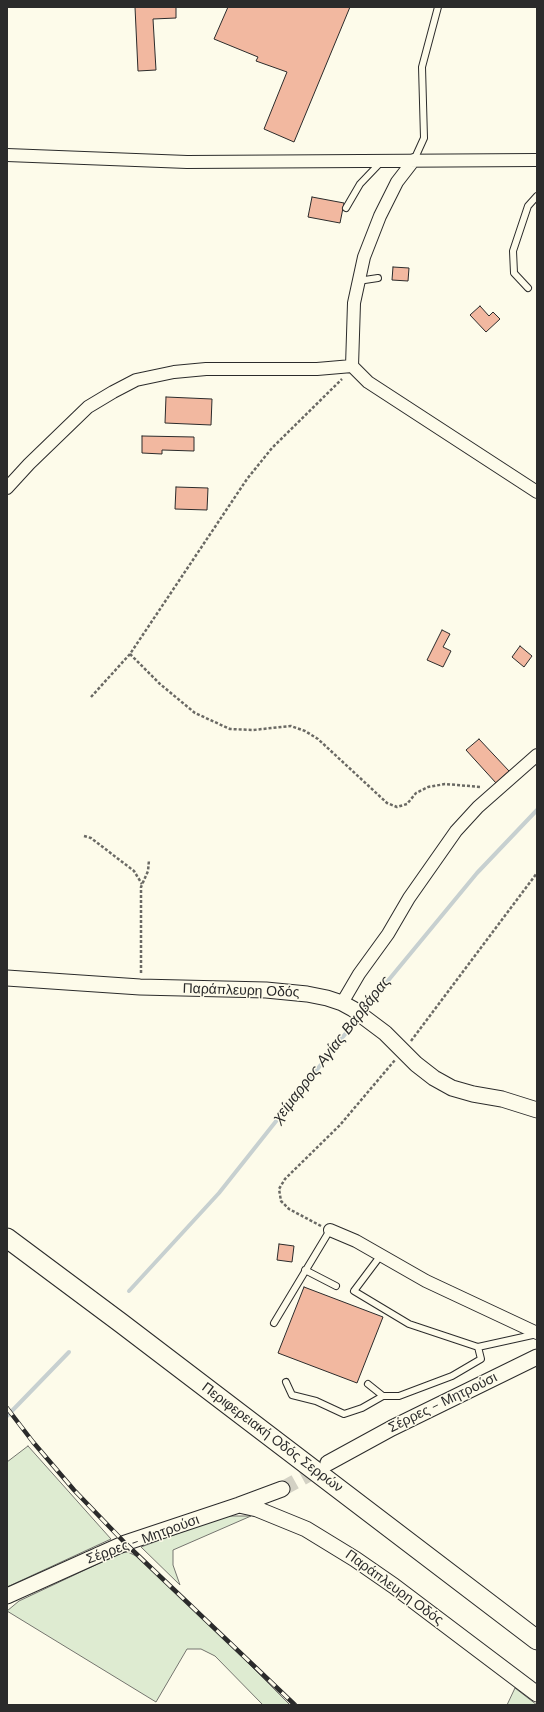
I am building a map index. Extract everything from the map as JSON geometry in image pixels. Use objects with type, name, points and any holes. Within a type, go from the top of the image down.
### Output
[{"type":"main road","name":"Περιφερειακή Οδός Σερρών","points":[[7,1238],[537,1640]]},
{"type":"street","points":[[7,155],[187,162],[537,160]]},
{"type":"street","points":[[414,160],[397,182],[380,216],[364,257],[354,303],[352,366],[368,382],[537,492]]},
{"type":"street","points":[[7,488],[29,464],[88,408],[136,380],[174,372],[206,370],[317,369],[352,366]]},
{"type":"street","points":[[348,1006],[360,974],[388,934],[409,898],[456,831],[478,807],[537,755]]},
{"type":"street","name":"Παράπλευρη Οδός","points":[[7,978],[140,988],[273,990],[307,994],[348,1006],[385,1033],[434,1078],[452,1088],[473,1094],[502,1099],[537,1110]]},
{"type":"street","points":[[330,1230],[356,1241],[426,1281],[537,1333]]},
{"type":"street","name":"Σέρρες - Μητρούσι","points":[[328,1463],[392,1428],[537,1357]]},
{"type":"street","name":"Σέρρες - Μητρούσι","points":[[7,1596],[125,1543],[282,1489]]},
{"type":"street","name":"Παράπλευρη Οδός","points":[[239,1505],[257,1509],[306,1528],[344,1552],[394,1586],[537,1694]]},
{"type":"lane","points":[[414,160],[424,138],[422,67],[438,7]]},
{"type":"lane","points":[[346,208],[360,184],[382,160]]},
{"type":"lane","points":[[528,288],[514,273],[513,251],[528,206],[537,196]]},
{"type":"lane","points":[[358,281],[378,278]]},
{"type":"lane","points":[[274,1323],[330,1230]]},
{"type":"lane","points":[[381,1255],[354,1291],[409,1324],[478,1346],[537,1333]]},
{"type":"lane","points":[[305,1270],[336,1286]]},
{"type":"lane","points":[[286,1382],[292,1395],[316,1401],[344,1414],[362,1408],[383,1396],[399,1396],[452,1376],[481,1359],[478,1346]]},
{"type":"lane","points":[[368,1384],[383,1396]]},
{"type":"path","points":[[91,697],[130,654],[247,479],[272,448],[340,381],[352,366]]},
{"type":"path","points":[[130,654],[160,684],[195,713],[230,728],[253,730],[291,726],[305,731],[318,739],[387,803],[397,807],[407,804],[416,793],[434,786],[445,784],[498,789]]},
{"type":"path","points":[[84,836],[92,838],[134,870],[142,885]]},
{"type":"path","points":[[140,988],[142,885],[148,871],[149,860]]},
{"type":"path","points":[[330,1230],[289,1209],[281,1201],[279,1189],[284,1179],[340,1125],[403,1051],[537,873]]},
{"type":"green space","points":[[28,1446],[111,1539],[7,1587],[7,1462]]},
{"type":"green space","points":[[225,1516],[251,1516],[173,1550],[173,1565],[180,1585],[141,1547]]},
{"type":"green space","points":[[128,1552],[146,1561],[290,1705],[263,1705],[215,1656],[201,1649],[187,1649],[156,1702],[7,1611],[19,1601],[121,1553]]},
{"type":"green space","points":[[515,1688],[537,1705],[507,1705]]},
{"type":"building","points":[[135,7],[176,7],[176,18],[153,19],[156,70],[138,71]]},
{"type":"building","points":[[228,7],[350,7],[294,142],[264,129],[287,72],[256,61],[258,57],[214,39]]},
{"type":"building","points":[[312,197],[344,203],[340,223],[308,217]]},
{"type":"building","points":[[393,267],[409,268],[408,281],[392,280]]},
{"type":"building","points":[[480,306],[489,316],[493,312],[500,319],[486,332],[470,315]]},
{"type":"building","points":[[166,397],[212,399],[211,425],[165,423]]},
{"type":"building","points":[[142,436],[194,437],[194,451],[162,450],[162,454],[142,453]]},
{"type":"building","points":[[176,487],[208,488],[207,510],[175,509]]},
{"type":"building","points":[[442,630],[450,634],[443,647],[451,651],[443,667],[427,660]]},
{"type":"building","points":[[520,646],[532,656],[524,667],[512,657]]},
{"type":"building","points":[[479,739],[509,771],[496,783],[466,750]]},
{"type":"building","points":[[279,1244],[294,1246],[292,1262],[277,1260]]},
{"type":"building","points":[[304,1287],[383,1317],[357,1383],[278,1353]]},
{"type":"waterway","name":"χείμαρρος Αγίας Βαρβάρας","points":[[129,1291],[219,1193],[377,994],[477,873],[537,810]]},
{"type":"waterway","name":"χείμαρρος Αγίας Βαρβάρας","points":[[7,1416],[69,1352]]},
{"type":"tunnel","points":[[282,1489],[324,1466]]},
{"type":"railway","points":[[7,1408],[33,1442],[74,1490],[125,1543],[295,1705]]}]
